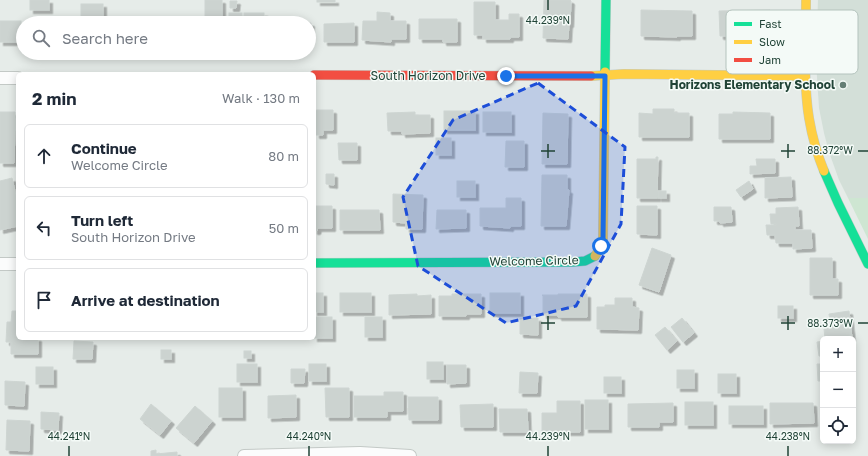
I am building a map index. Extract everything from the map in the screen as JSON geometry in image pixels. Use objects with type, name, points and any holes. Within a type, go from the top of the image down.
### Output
[{"type":"street","points":[[605,76],[606,0]]},
{"type":"street","name":"South Horizon Drive","points":[[316,75],[605,76],[639,74],[806,76]]},
{"type":"street","name":"Welcome Circle","points":[[316,263],[573,262],[591,260],[597,254],[603,239],[605,76]]},
{"type":"street","points":[[806,76],[807,111],[814,144],[828,183],[868,264]]},
{"type":"street","points":[[0,78],[16,78]]},
{"type":"street","points":[[0,264],[16,264]]},
{"type":"street","points":[[244,456],[360,453],[410,456]]},
{"type":"highlighted area","points":[[538,83],[625,147],[621,224],[576,306],[506,323],[418,266],[403,197],[453,120]]},
{"type":"shaded area","name":"Horizons Elementary School","points":[[818,0],[868,0],[868,198],[848,198],[839,180],[824,133],[819,108],[817,74],[858,74],[858,10],[818,10]]},
{"type":"green space","points":[[848,198],[868,198],[868,239]]},
{"type":"building","points":[[30,0],[49,0],[49,10],[30,10]]},
{"type":"building","points":[[205,0],[222,0],[222,16],[205,16]]},
{"type":"building","points":[[317,0],[335,0],[335,2],[317,2]]},
{"type":"building","points":[[544,0],[571,1],[568,39],[543,38]]},
{"type":"building","points":[[230,1],[237,1],[236,8],[230,8]]},
{"type":"building","points":[[474,2],[495,2],[495,20],[509,20],[509,14],[519,14],[519,37],[510,37],[510,39],[483,39],[483,35],[474,35]]},
{"type":"building","points":[[81,4],[103,4],[103,16],[81,16]]},
{"type":"building","points":[[641,10],[692,11],[692,36],[641,36]]},
{"type":"building","points":[[719,11],[726,11],[726,36],[720,36]]},
{"type":"building","points":[[377,12],[390,13],[390,21],[406,21],[406,39],[391,39],[391,42],[362,40],[363,21],[377,21]]},
{"type":"building","points":[[229,13],[242,13],[242,16],[229,16]]},
{"type":"building","points":[[244,13],[264,13],[264,16],[244,16]]},
{"type":"building","points":[[419,19],[457,19],[457,42],[443,42],[443,39],[419,39]]},
{"type":"building","points":[[0,21],[16,21],[16,42],[0,42]]},
{"type":"building","points":[[354,23],[354,42],[324,42],[324,24]]},
{"type":"building","points":[[653,109],[674,109],[674,113],[689,113],[689,137],[639,137],[639,113],[653,114]]},
{"type":"building","points":[[316,110],[333,110],[333,130],[323,130],[323,135],[316,135]]},
{"type":"building","points":[[444,111],[475,111],[475,130],[444,130]]},
{"type":"building","points":[[0,112],[15,112],[16,130],[14,163],[0,163]]},
{"type":"building","points":[[415,112],[415,115],[430,115],[430,133],[402,134],[402,131],[388,131],[387,113]]},
{"type":"building","points":[[483,112],[511,112],[511,132],[483,132]]},
{"type":"building","points":[[733,112],[770,113],[770,139],[719,139],[719,114],[733,114]]},
{"type":"building","points":[[543,113],[568,114],[567,164],[542,164]]},
{"type":"building","points":[[436,138],[451,138],[451,155],[436,155]]},
{"type":"building","points":[[506,141],[524,141],[524,167],[505,167]]},
{"type":"building","points":[[338,143],[357,143],[357,160],[339,160]]},
{"type":"building","points":[[656,157],[658,157],[657,198],[637,198],[637,159],[656,159]]},
{"type":"building","points":[[756,159],[775,159],[775,173],[750,174],[750,166],[757,166]]},
{"type":"building","points":[[326,174],[334,174],[334,185],[326,184]]},
{"type":"building","points":[[542,175],[567,175],[567,190],[569,190],[566,226],[541,226]]},
{"type":"building","points":[[791,177],[792,197],[765,198],[765,178]]},
{"type":"building","points":[[12,178],[16,195],[16,226],[0,230],[0,181]]},
{"type":"building","points":[[457,181],[475,181],[475,197],[457,197]]},
{"type":"building","points":[[749,181],[753,189],[741,197],[736,190]]},
{"type":"building","points":[[658,191],[666,191],[666,198],[658,198]]},
{"type":"building","points":[[393,194],[423,195],[422,229],[406,229],[406,223],[393,222]]},
{"type":"building","points":[[506,198],[521,198],[521,226],[510,226],[510,228],[480,226],[480,208],[506,208]]},
{"type":"building","points":[[316,206],[332,206],[332,228],[318,228],[317,231]]},
{"type":"building","points":[[637,206],[657,206],[657,235],[637,234]]},
{"type":"building","points":[[714,207],[731,207],[732,222],[720,223],[720,221],[714,221]]},
{"type":"building","points":[[798,207],[799,226],[795,226],[795,230],[811,230],[812,248],[793,249],[793,243],[776,243],[775,235],[767,235],[766,225],[776,225],[771,224],[770,214],[776,214],[776,208]]},
{"type":"building","points":[[340,210],[379,210],[380,230],[340,230]]},
{"type":"building","points":[[437,210],[466,210],[466,228],[436,229]]},
{"type":"building","points":[[652,248],[671,255],[659,292],[639,285]]},
{"type":"building","points":[[810,258],[832,258],[832,279],[838,279],[838,295],[810,295]]},
{"type":"building","points":[[316,293],[323,293],[323,312],[316,312]]},
{"type":"building","points":[[340,293],[371,293],[371,312],[340,312]]},
{"type":"building","points":[[490,293],[520,293],[520,313],[490,313]]},
{"type":"building","points":[[417,294],[417,296],[431,295],[431,314],[389,315],[389,295]]},
{"type":"building","points":[[452,294],[481,294],[481,314],[466,314],[466,316],[439,316],[439,296],[452,296]]},
{"type":"building","points":[[587,294],[587,317],[558,317],[558,315],[543,315],[542,295]]},
{"type":"building","points":[[615,298],[632,298],[632,307],[639,308],[638,330],[597,329],[597,307],[615,305]]},
{"type":"building","points":[[778,306],[793,306],[793,318],[778,318]]},
{"type":"building","points":[[12,311],[16,311],[16,340],[38,340],[38,354],[11,354],[11,342],[6,342],[7,322],[11,322]]},
{"type":"building","points":[[849,311],[852,336],[825,336],[824,329],[831,328],[829,314]]},
{"type":"building","points":[[316,317],[332,317],[332,338],[316,338]]},
{"type":"building","points":[[365,317],[382,317],[382,337],[365,337]]},
{"type":"building","points":[[520,318],[538,318],[538,335],[520,334]]},
{"type":"building","points":[[682,318],[694,333],[683,342],[671,327]]},
{"type":"building","points":[[665,327],[677,341],[667,350],[655,335]]},
{"type":"building","points":[[74,341],[93,342],[92,359],[73,359]]},
{"type":"building","points":[[817,342],[820,342],[820,356],[819,356]]},
{"type":"building","points":[[161,350],[171,350],[171,359],[161,359]]},
{"type":"building","points":[[244,351],[251,351],[251,358],[244,358]]},
{"type":"building","points":[[427,362],[443,362],[443,379],[427,379]]},
{"type":"building","points":[[237,364],[257,364],[257,382],[237,382]]},
{"type":"building","points":[[309,364],[326,364],[326,381],[309,381]]},
{"type":"building","points":[[817,364],[820,364],[820,381],[818,381]]},
{"type":"building","points":[[447,365],[466,365],[466,383],[447,384]]},
{"type":"building","points":[[36,367],[53,367],[53,384],[36,384]]},
{"type":"building","points":[[291,369],[305,369],[304,383],[291,383]]},
{"type":"building","points":[[677,370],[694,370],[694,388],[677,388]]},
{"type":"building","points":[[520,372],[538,373],[537,393],[519,393]]},
{"type":"building","points":[[718,374],[736,374],[736,393],[718,393]]},
{"type":"building","points":[[604,377],[621,377],[621,393],[604,393]]},
{"type":"building","points":[[5,381],[25,382],[24,406],[5,405]]},
{"type":"building","points":[[219,388],[242,388],[242,417],[219,417]]},
{"type":"building","points":[[325,388],[349,388],[349,417],[326,417]]},
{"type":"building","points":[[384,392],[403,392],[403,411],[387,411],[387,417],[354,417],[354,396],[384,396]]},
{"type":"building","points":[[296,395],[296,417],[268,418],[268,396]]},
{"type":"building","points":[[408,397],[438,397],[438,420],[409,420]]},
{"type":"building","points":[[585,400],[608,400],[608,429],[585,429]]},
{"type":"building","points":[[557,401],[580,401],[580,432],[542,432],[542,413],[557,413]]},
{"type":"building","points":[[685,402],[713,402],[713,425],[685,425]]},
{"type":"building","points":[[673,403],[673,422],[659,422],[659,427],[628,427],[628,404]]},
{"type":"building","points":[[770,403],[813,403],[814,423],[770,424]]},
{"type":"building","points":[[151,404],[171,421],[160,435],[140,419]]},
{"type":"building","points":[[493,404],[493,427],[461,427],[460,405]]},
{"type":"building","points":[[195,406],[212,421],[194,443],[176,428]]},
{"type":"building","points":[[729,406],[763,406],[763,424],[729,424]]},
{"type":"building","points":[[499,409],[527,409],[528,432],[500,432]]},
{"type":"building","points":[[41,412],[59,413],[58,430],[41,429]]},
{"type":"building","points":[[7,420],[30,421],[29,451],[6,450]]},
{"type":"building","points":[[156,450],[156,454],[177,452],[177,456],[151,456],[151,451]]},
{"type":"traffic: fast","points":[[605,72],[606,0]]},
{"type":"traffic: fast","points":[[824,171],[868,264]]},
{"type":"traffic: fast","points":[[316,263],[573,262],[585,261],[595,256]]},
{"type":"traffic: slow","points":[[806,0],[806,10]]},
{"type":"traffic: slow","points":[[595,256],[603,239],[605,72]]},
{"type":"traffic: slow","points":[[591,76],[624,74],[805,76]]},
{"type":"traffic: slow","points":[[805,74],[809,118],[813,138],[824,171]]},
{"type":"traffic: jam","points":[[316,75],[591,76]]},
{"type":"place","name":"Horizons Elementary School","points":[[843,85]]},
{"type":"route","points":[[506,76],[605,76],[604,198],[603,239],[601,246]]}]
